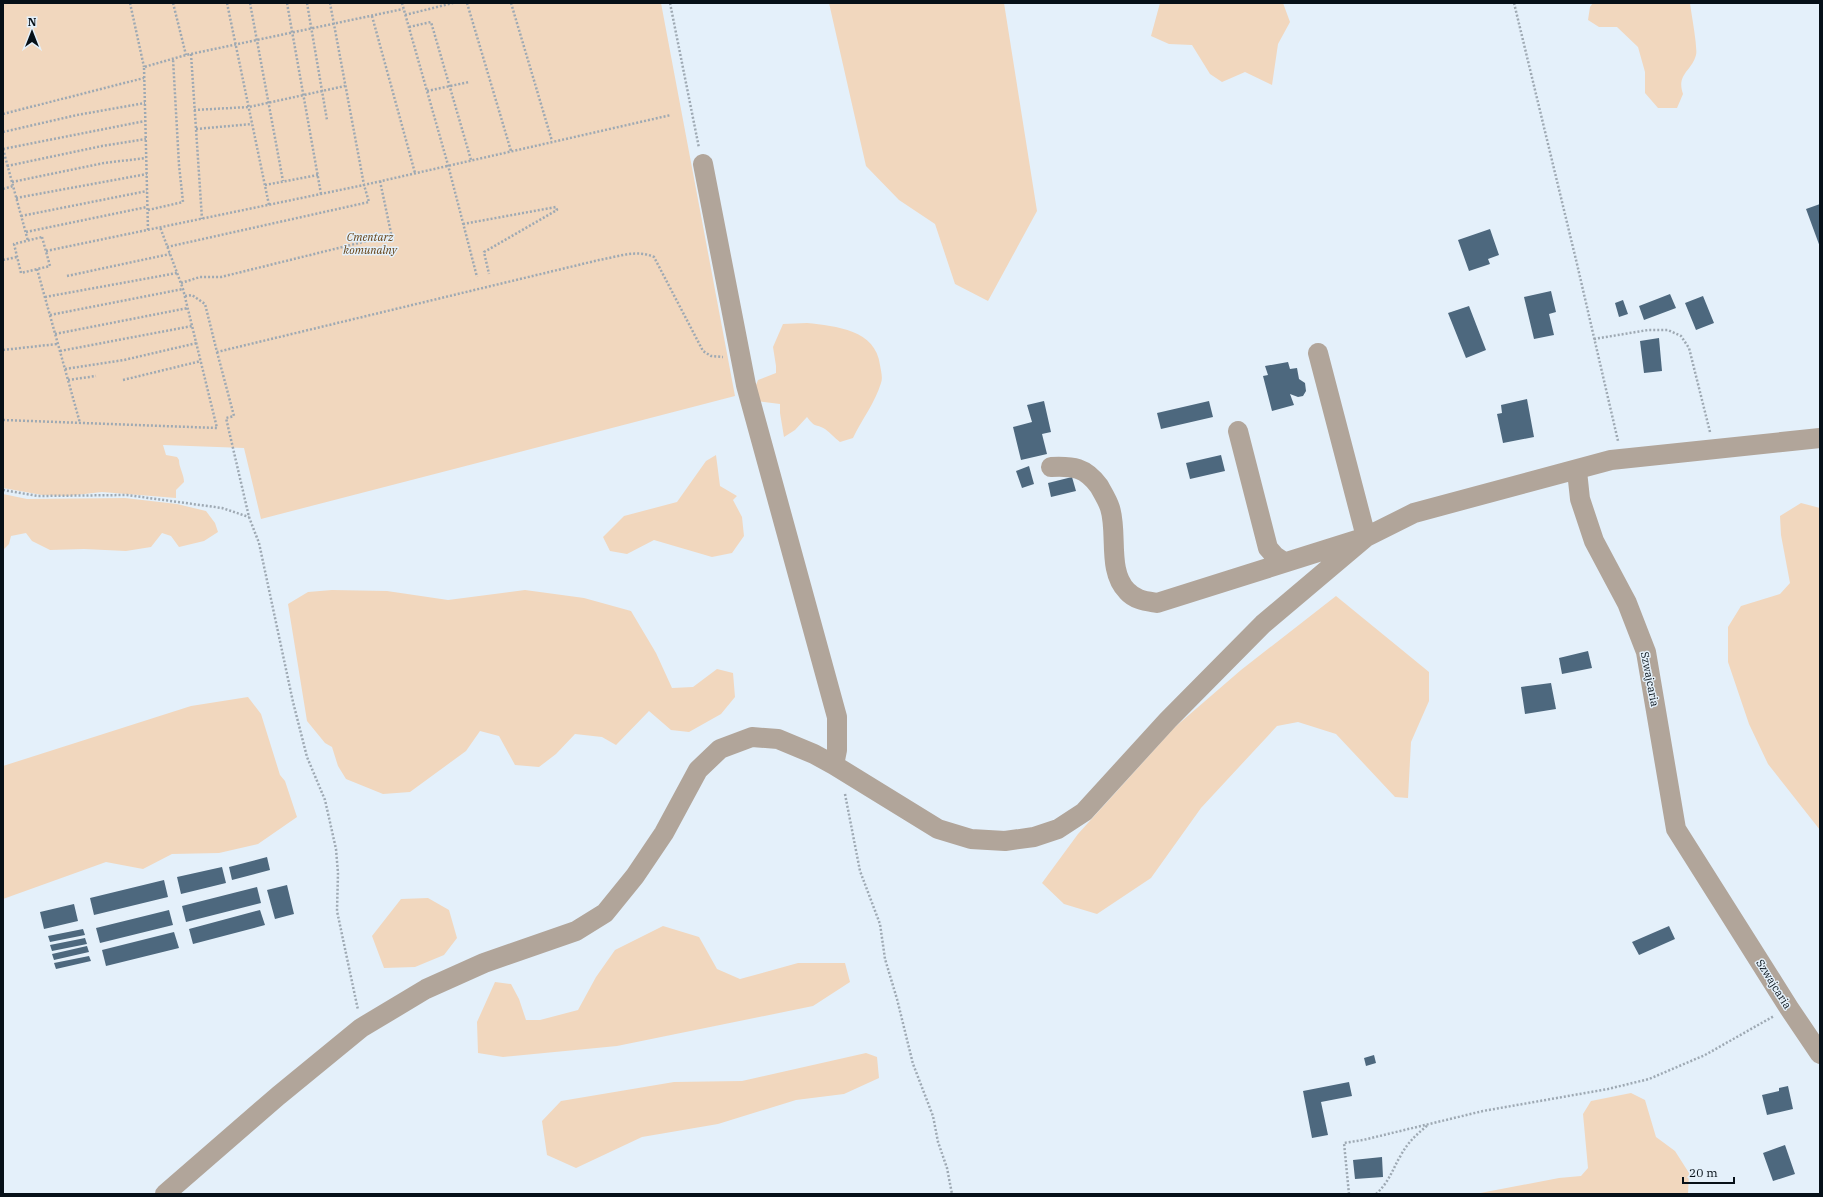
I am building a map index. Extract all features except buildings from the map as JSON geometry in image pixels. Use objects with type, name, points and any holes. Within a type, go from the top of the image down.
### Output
[{"type":"street","points":[[703,164],[740,358],[750,400],[837,717],[837,750],[834,765]]},
{"type":"street","points":[[1318,353],[1366,537]]},
{"type":"street","points":[[1238,431],[1268,548],[1274,556],[1284,562]]},
{"type":"street","points":[[1051,467],[1070,466],[1085,472],[1093,479],[1102,491],[1110,509],[1117,577],[1126,591],[1138,600],[1157,603],[1366,537],[1414,513],[1577,471],[1611,460],[1820,438]]},
{"type":"street","name":"Szwajcaria","points":[[1577,471],[1580,499],[1594,541],[1627,603],[1646,652],[1645,698],[1676,829],[1788,1008],[1820,1054]]},
{"type":"street","points":[[165,1194],[278,1096],[361,1028],[426,989],[484,963],[576,931],[605,913],[635,876],[664,833],[698,770],[720,749],[752,737],[778,739],[814,754],[834,765],[938,828],[971,839],[1005,841],[1034,837],[1058,829],[1084,812],[1168,720],[1263,624],[1366,537]]},
{"type":"path","points":[[130,3],[144,67],[148,230]]},
{"type":"path","points":[[174,3],[186,56]]},
{"type":"path","points":[[227,3],[269,205]]},
{"type":"path","points":[[250,3],[283,181]]},
{"type":"path","points":[[287,3],[321,194]]},
{"type":"path","points":[[307,3],[327,120]]},
{"type":"path","points":[[167,247],[369,202],[364,185],[330,3]]},
{"type":"path","points":[[402,3],[448,165],[476,277]]},
{"type":"path","points":[[405,15],[453,3]]},
{"type":"path","points":[[468,3],[511,151]]},
{"type":"path","points":[[511,3],[552,141]]},
{"type":"path","points":[[670,3],[703,164]]},
{"type":"path","points":[[1514,3],[1622,459]]},
{"type":"path","points":[[144,67],[191,54],[293,34],[403,9]]},
{"type":"path","points":[[372,16],[415,172]]},
{"type":"path","points":[[409,27],[431,22],[471,160]]},
{"type":"path","points":[[191,54],[202,219]]},
{"type":"path","points":[[26,232],[183,202],[179,165],[173,59]]},
{"type":"path","points":[[3,114],[144,78]]},
{"type":"path","points":[[427,91],[468,82]]},
{"type":"path","points":[[194,110],[249,107],[345,86]]},
{"type":"path","points":[[3,132],[77,115],[145,102]]},
{"type":"path","points":[[46,251],[364,185],[415,172],[671,115]]},
{"type":"path","points":[[28,240],[3,149],[145,121]]},
{"type":"path","points":[[196,130],[252,124]]},
{"type":"path","points":[[3,170],[8,167],[102,146],[146,139]]},
{"type":"path","points":[[12,182],[104,164],[146,158]]},
{"type":"path","points":[[16,198],[147,174]]},
{"type":"path","points":[[265,185],[318,175]]},
{"type":"path","points":[[181,283],[200,277],[221,277],[387,236],[391,233],[380,181]]},
{"type":"path","points":[[3,189],[13,186]]},
{"type":"path","points":[[21,216],[147,191]]},
{"type":"path","points":[[463,224],[556,206],[557,210],[484,252],[489,274]]},
{"type":"path","points":[[3,420],[217,428],[184,289],[160,228]]},
{"type":"path","points":[[42,237],[46,251],[50,266],[21,272],[14,244],[42,237]]},
{"type":"path","points":[[217,352],[599,260],[646,253],[654,257],[704,351],[711,356],[740,358]]},
{"type":"path","points":[[67,276],[170,254]]},
{"type":"path","points":[[3,260],[17,257]]},
{"type":"path","points":[[37,269],[80,423]]},
{"type":"path","points":[[45,297],[177,272]]},
{"type":"path","points":[[50,315],[184,289]]},
{"type":"path","points":[[185,296],[192,295],[206,304],[234,416],[226,418],[249,517],[259,543],[293,702],[307,757],[325,800],[336,849],[338,873],[337,911],[361,1028]]},
{"type":"path","points":[[55,334],[188,308]]},
{"type":"path","points":[[60,351],[192,326]]},
{"type":"path","points":[[1594,339],[1648,330],[1668,330],[1681,336],[1690,348],[1706,424],[1716,450]]},
{"type":"path","points":[[64,369],[124,360],[197,343]]},
{"type":"path","points":[[3,350],[57,344]]},
{"type":"path","points":[[123,380],[201,361]]},
{"type":"path","points":[[68,380],[96,376]]},
{"type":"path","points":[[3,490],[38,496],[68,497],[102,494],[134,496],[222,508],[249,517]]},
{"type":"path","points":[[834,765],[844,788],[860,871],[880,924],[885,959],[914,1064],[933,1116],[938,1142],[947,1168],[952,1194]]},
{"type":"path","points":[[1349,1194],[1344,1143],[1483,1111],[1608,1089],[1649,1079],[1705,1056],[1788,1008]]},
{"type":"path","points":[[1376,1194],[1385,1186],[1393,1173],[1400,1156],[1412,1138],[1430,1124]]},
{"type":"green space","name":"Cmentarz komunalny","points":[[3,3],[661,3],[735,396],[261,519],[244,448],[163,445],[166,455],[177,457],[179,460],[183,476],[184,482],[176,490],[176,498],[102,492],[67,496],[42,495],[3,488]]},
{"type":"green space","points":[[829,3],[1004,3],[1037,211],[988,301],[955,284],[935,224],[899,200],[866,166]]},
{"type":"green space","points":[[1160,3],[1283,3],[1290,22],[1278,44],[1272,85],[1245,72],[1222,82],[1210,74],[1192,45],[1169,44],[1151,36]]},
{"type":"green space","points":[[1593,3],[1690,3],[1696,55],[1683,77],[1681,87],[1683,94],[1677,108],[1658,108],[1645,93],[1645,72],[1638,47],[1617,27],[1599,27],[1588,20],[1590,7]]},
{"type":"green space","points":[[807,323],[842,328],[853,332],[863,337],[871,344],[877,353],[882,381],[853,438],[840,442],[825,429],[810,421],[807,417],[795,430],[784,437],[780,404],[757,401],[754,390],[758,380],[776,373],[773,347],[783,324]]},
{"type":"green space","points":[[716,455],[720,486],[737,496],[733,500],[742,517],[744,536],[732,553],[712,557],[654,540],[627,554],[610,551],[603,537],[624,516],[677,502],[706,461]]},
{"type":"green space","points":[[3,494],[27,499],[125,498],[177,504],[206,511],[215,523],[218,532],[204,541],[179,547],[171,536],[162,533],[151,547],[126,551],[84,549],[50,550],[32,541],[26,533],[11,536],[9,544],[3,550]]},
{"type":"green space","points":[[1801,503],[1820,508],[1820,830],[1768,764],[1749,724],[1728,662],[1728,627],[1741,606],[1780,594],[1790,583],[1781,535],[1780,516]]},
{"type":"green space","points":[[332,590],[387,591],[448,600],[525,590],[584,598],[631,611],[656,653],[672,688],[693,687],[717,669],[733,673],[735,697],[721,714],[689,732],[671,730],[649,711],[616,745],[602,737],[575,734],[556,754],[539,767],[515,765],[499,736],[480,731],[466,751],[410,792],[383,794],[346,779],[338,766],[332,747],[325,743],[307,721],[288,604],[308,592]]},
{"type":"green space","points":[[1336,596],[1429,672],[1429,701],[1411,742],[1408,798],[1395,797],[1336,734],[1298,722],[1277,726],[1201,808],[1151,878],[1097,914],[1064,904],[1042,883],[1078,834],[1175,727],[1241,670]]},
{"type":"green space","points":[[248,697],[261,714],[280,775],[285,781],[297,817],[258,844],[219,853],[172,854],[143,869],[106,862],[3,899],[3,766],[191,706]]},
{"type":"green space","points":[[428,898],[449,910],[457,938],[444,955],[415,967],[384,968],[372,936],[401,899]]},
{"type":"green space","points":[[663,926],[699,937],[717,969],[740,979],[798,963],[845,963],[850,982],[813,1006],[617,1046],[503,1057],[478,1053],[477,1022],[495,982],[511,984],[519,999],[526,1020],[540,1020],[578,1010],[596,977],[615,950]]},
{"type":"green space","points":[[866,1053],[877,1057],[879,1078],[844,1094],[796,1100],[718,1124],[642,1137],[576,1168],[547,1155],[542,1121],[561,1101],[674,1082],[742,1081]]},
{"type":"green space","points":[[1631,1093],[1645,1100],[1656,1137],[1675,1151],[1689,1173],[1688,1194],[1475,1194],[1559,1178],[1581,1176],[1588,1168],[1583,1114],[1591,1101]]}]
